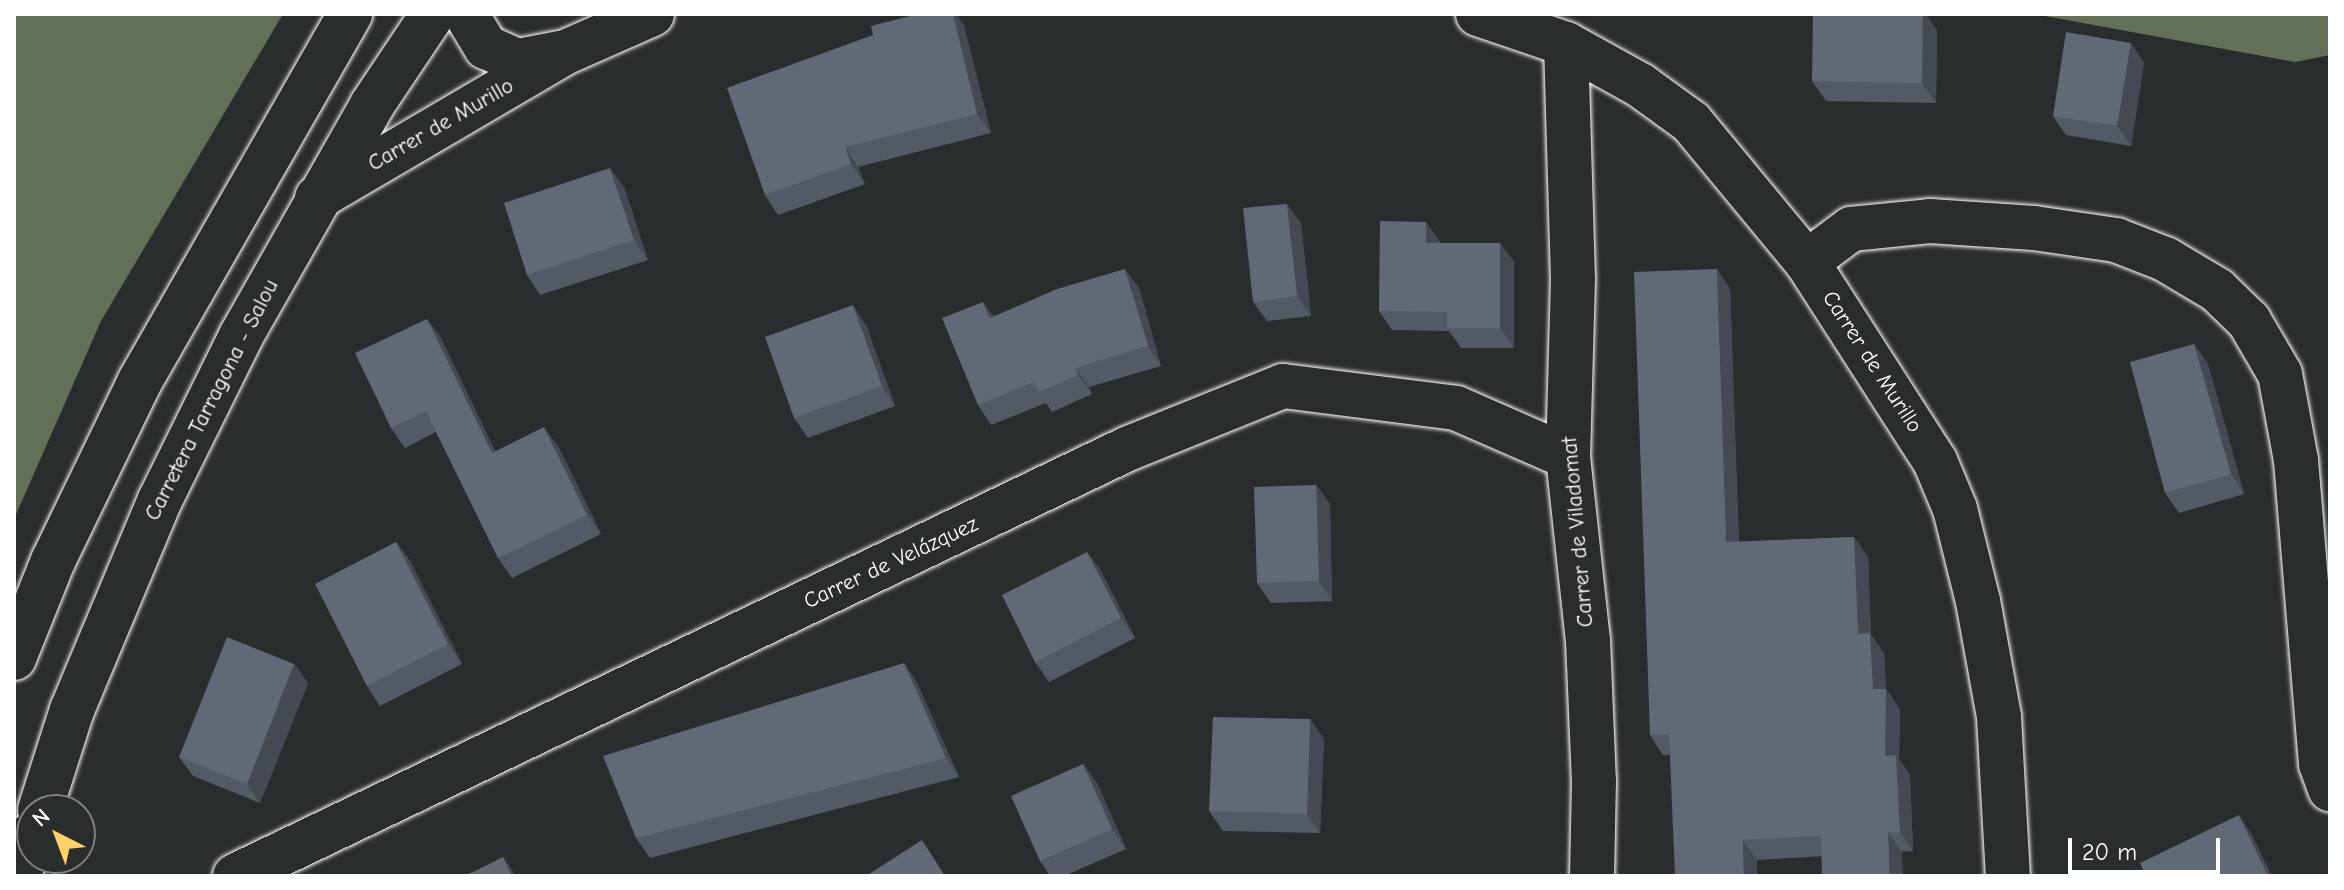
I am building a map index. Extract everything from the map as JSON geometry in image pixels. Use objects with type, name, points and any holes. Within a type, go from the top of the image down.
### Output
[{"type":"main road","points":[[14,658],[53,561],[140,381],[350,14]]},
{"type":"main road","name":"Carretera Tarragona - Salou","points":[[45,794],[72,710],[160,500],[317,198],[433,14]]},
{"type":"main road","name":"Carrer de Murillo","points":[[466,14],[486,47],[518,61],[566,52]]},
{"type":"main road","name":"Carrer de Murillo","points":[[317,198],[566,52],[652,14]]},
{"type":"main road","name":"Carrer de Murillo","points":[[1478,14],[1566,44],[1640,85],[1691,122],[1807,262],[1935,461],[1955,509],[1999,717],[2008,876]]},
{"type":"main road","name":"Carrer de Viladomat","points":[[1566,44],[1573,279],[1568,457],[1588,640],[1594,781],[1592,876]]},
{"type":"main road","points":[[1807,262],[1851,229],[1930,221],[2034,228],[2116,240],[2165,259],[2217,290],[2249,321],[2280,374],[2296,460],[2319,749],[2330,789]]},
{"type":"main road","name":"Carrer de Velázquez","points":[[235,876],[1127,449],[1283,386],[1456,408],[1568,457]]},
{"type":"main road","points":[[14,626],[53,561]]},
{"type":"green space","points":[[14,14],[283,14],[101,321],[14,519]]},
{"type":"green space","points":[[2034,14],[2330,14],[2330,55],[2295,62]]},
{"type":"building","points":[[918,14],[953,14],[977,114],[845,147],[851,164],[765,195],[727,88],[873,35],[871,26]]},
{"type":"building","points":[[1813,14],[1923,14],[1922,83],[1812,81]]},
{"type":"building","points":[[2066,32],[2131,43],[2117,126],[2053,116]]},
{"type":"building","points":[[610,168],[634,240],[527,275],[504,203]]},
{"type":"building","points":[[1287,204],[1297,296],[1253,302],[1243,208]]},
{"type":"building","points":[[1380,221],[1426,222],[1426,243],[1500,243],[1500,328],[1447,328],[1447,312],[1379,311]]},
{"type":"building","points":[[1125,269],[1148,346],[1075,368],[1078,375],[1039,392],[1034,382],[978,405],[942,318],[983,302],[990,318],[1057,289]]},
{"type":"building","points":[[1717,269],[1726,542],[1854,537],[1858,634],[1870,633],[1873,689],[1886,689],[1885,756],[1896,755],[1900,832],[1888,832],[1890,876],[1822,876],[1821,836],[1743,840],[1744,876],[1675,876],[1669,734],[1650,735],[1634,272]]},
{"type":"building","points":[[853,305],[882,386],[794,418],[765,337]]},
{"type":"building","points":[[427,319],[492,453],[544,427],[587,515],[498,558],[426,411],[391,428],[355,353]]},
{"type":"building","points":[[2194,344],[2231,474],[2165,493],[2130,362]]},
{"type":"building","points":[[1316,485],[1319,581],[1257,583],[1254,487]]},
{"type":"building","points":[[396,542],[448,644],[367,686],[315,584]]},
{"type":"building","points":[[1087,552],[1121,618],[1035,662],[1002,595]]},
{"type":"building","points":[[227,637],[294,664],[247,784],[179,757]]},
{"type":"building","points":[[904,663],[946,758],[636,838],[603,756]]},
{"type":"building","points":[[1213,717],[1310,719],[1307,814],[1209,811]]},
{"type":"building","points":[[1083,764],[1112,829],[1040,861],[1011,796]]},
{"type":"building","points":[[2239,815],[2268,876],[2146,876],[2140,863]]},
{"type":"building","points":[[922,840],[945,876],[866,876]]},
{"type":"building","points":[[503,857],[512,876],[465,876]]}]
